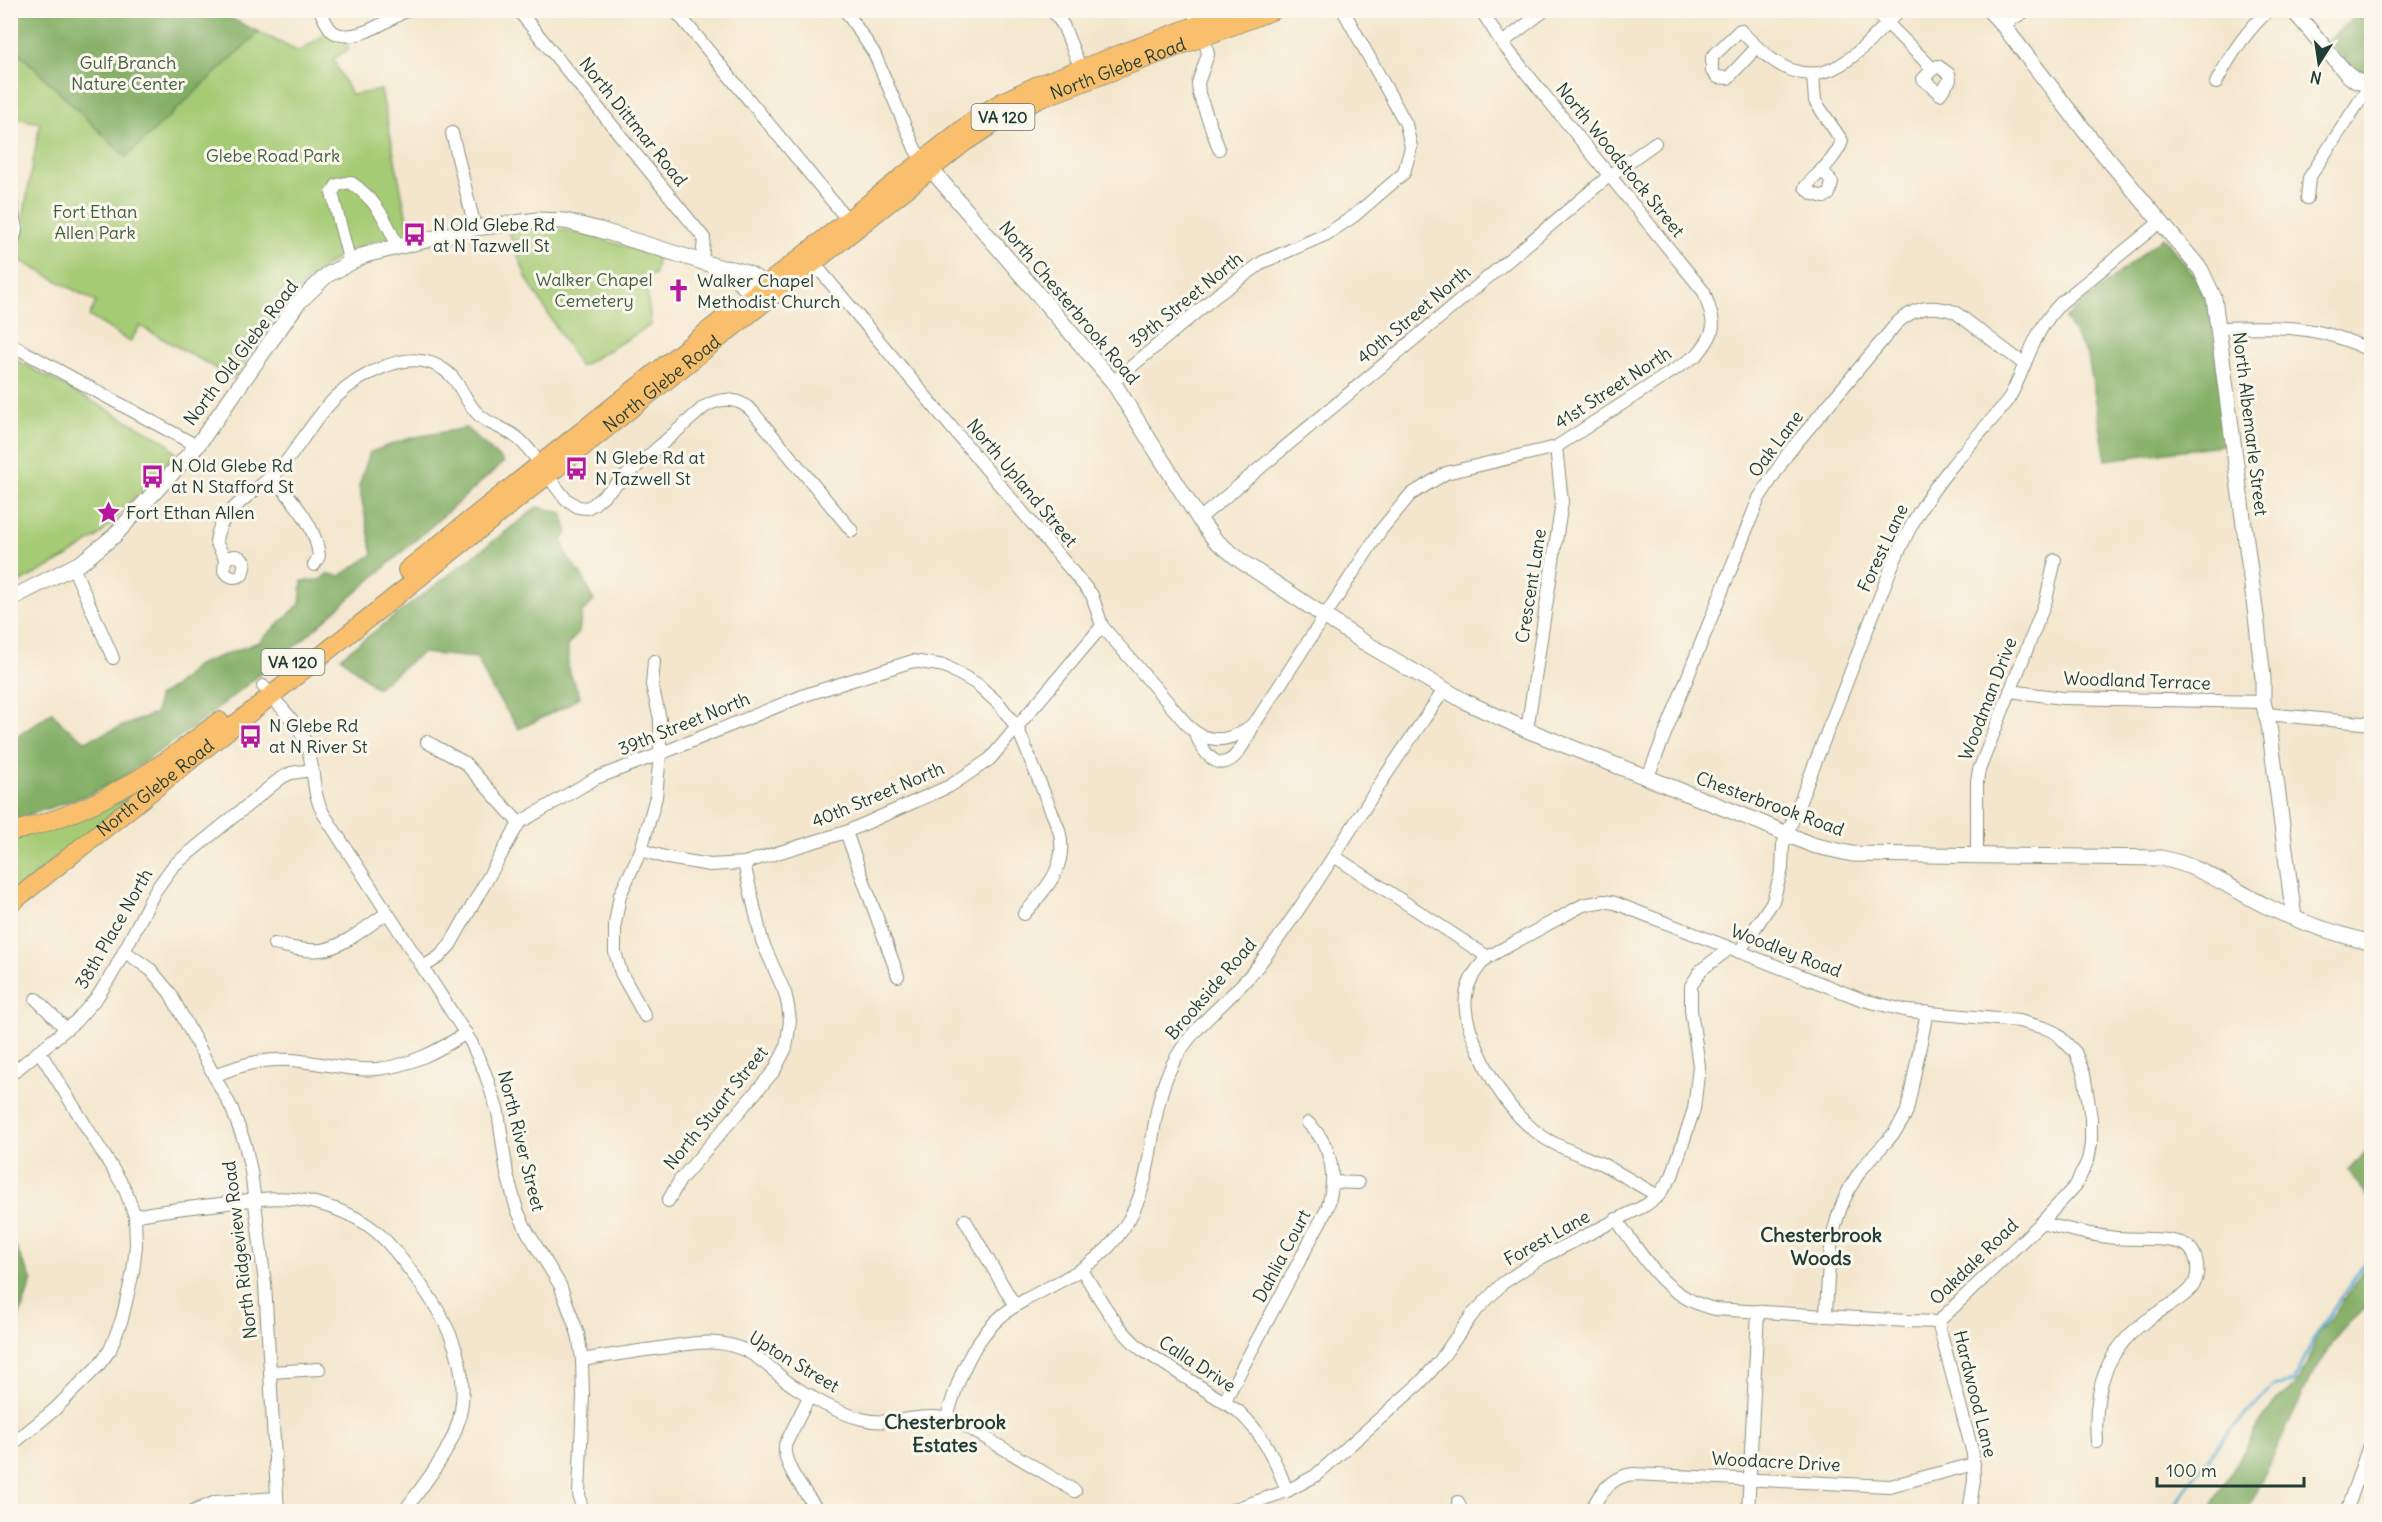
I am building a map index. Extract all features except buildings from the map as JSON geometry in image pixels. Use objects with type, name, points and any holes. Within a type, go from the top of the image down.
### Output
[{"type":"main road","name":"North Glebe Road","points":[[10,904],[266,691],[763,294],[847,219],[927,164],[1008,114],[1084,75],[1198,24],[1237,10]]},
{"type":"main road","name":"North Glebe Road","points":[[1198,24],[1274,10]]},
{"type":"main road","name":"North Glebe Road","points":[[763,294],[813,262],[927,164]]},
{"type":"main road","name":"North Glebe Road","points":[[10,832],[72,813],[136,782],[266,691]]},
{"type":"street","points":[[320,10],[331,30],[342,36],[358,35],[407,10]]},
{"type":"street","name":"North Dittmar Road","points":[[518,10],[704,238],[702,261]]},
{"type":"street","points":[[675,10],[847,219]]},
{"type":"street","name":"North Chesterbrook Road","points":[[845,10],[874,53],[915,148],[1113,382],[1199,519],[1215,540],[1241,561],[1324,615]]},
{"type":"street","points":[[1052,10],[1063,25],[1084,75]]},
{"type":"street","name":"39th Street North","points":[[1113,382],[1217,295],[1263,262],[1327,234],[1354,216],[1404,173],[1411,147],[1406,124],[1343,10]]},
{"type":"street","name":"North Woodstock Street","points":[[1481,10],[1502,43],[1704,292],[1714,323],[1710,339]]},
{"type":"street","points":[[1502,43],[1545,10]]},
{"type":"street","points":[[1874,10],[1933,69]]},
{"type":"street","points":[[1757,47],[1782,65],[1813,75],[1845,63],[1866,46],[1900,10]]},
{"type":"street","name":"North Albemarle Street","points":[[1989,10],[2091,139],[2175,237],[2209,284],[2214,298],[2264,678],[2265,708],[2294,918]]},
{"type":"street","points":[[2002,24],[2024,10]]},
{"type":"street","points":[[2216,83],[2234,52],[2257,21],[2269,10]]},
{"type":"street","points":[[2293,10],[2348,74],[2371,85],[2309,178],[2307,198]]},
{"type":"street","points":[[1198,24],[1208,54],[1198,83],[1199,94],[1219,149]]},
{"type":"street","points":[[1813,75],[1815,101],[1842,141],[1837,154],[1822,170]]},
{"type":"street","points":[[452,133],[475,228]]},
{"type":"street","name":"40th Street North","points":[[1199,519],[1609,176],[1655,142]]},
{"type":"street","points":[[350,263],[332,193],[337,185],[350,182],[370,197],[393,234],[398,247]]},
{"type":"street","points":[[10,196],[16,230],[10,251]]},
{"type":"street","name":"North Old Glebe Road","points":[[10,599],[73,567],[114,536],[196,446],[297,304],[327,275],[365,255],[475,228],[538,220],[565,221],[722,268],[746,272],[763,294]]},
{"type":"street","name":"Forest Lane","points":[[1227,1511],[1287,1491],[1315,1476],[1396,1406],[1439,1362],[1472,1315],[1503,1283],[1539,1259],[1646,1205],[1658,1196],[1672,1176],[1694,1109],[1698,1088],[1698,1049],[1691,1010],[1691,986],[1701,970],[1734,951],[1773,901],[1779,886],[1786,835],[1904,538],[1940,482],[2007,402],[2039,329],[2048,316],[2160,222]]},
{"type":"street","name":"North Upland Street","points":[[813,262],[1092,595],[1102,626],[1194,732],[1208,755],[1212,759],[1224,762],[1237,755],[1257,720]]},
{"type":"street","name":"Oak Lane","points":[[1647,779],[1759,498],[1788,453],[1897,323],[1915,310],[1925,307],[1945,308],[1955,312],[2024,364]]},
{"type":"street","points":[[2218,328],[2283,326],[2326,333],[2372,352]]},
{"type":"street","name":"41st Street North","points":[[1257,720],[1381,530],[1410,495],[1446,473],[1556,447],[1697,355],[1710,339]]},
{"type":"street","points":[[10,344],[196,446]]},
{"type":"street","points":[[225,559],[216,542],[220,525],[240,502],[273,477],[316,418],[339,393],[366,375],[410,360],[431,363],[448,372],[457,381],[475,411],[484,419],[517,437],[562,495],[574,506],[583,508],[591,506],[634,471],[699,410],[715,401],[728,399],[744,405],[753,412],[852,531]]},
{"type":"street","name":"Crescent Lane","points":[[1527,730],[1562,502],[1556,447]]},
{"type":"street","points":[[273,477],[297,507],[312,532],[318,552],[314,565]]},
{"type":"street","name":"Woodman Drive","points":[[1977,855],[1979,770],[2046,600],[2055,560]]},
{"type":"street","points":[[73,567],[113,658]]},
{"type":"street","name":"Chesterbrook Road","points":[[1324,615],[1362,641],[1444,690],[1527,730],[1812,845],[1852,854],[2160,858],[2206,872],[2266,906],[2294,918],[2372,943]]},
{"type":"street","name":"40th Street North","points":[[641,850],[668,858],[710,865],[744,863],[846,832],[950,786],[990,759],[1018,729],[1102,626]]},
{"type":"street","points":[[645,1016],[621,973],[615,952],[615,924],[620,895],[641,850],[656,797],[660,719],[652,685],[654,661]]},
{"type":"street","name":"39th Street North","points":[[519,823],[596,778],[805,695],[913,661],[945,666],[977,684],[1000,705],[1018,729],[1059,830],[1061,860],[1051,883],[1024,914]]},
{"type":"street","name":"Brookside Road","points":[[947,1418],[957,1383],[974,1347],[992,1324],[1015,1306],[1082,1270],[1116,1238],[1133,1214],[1141,1195],[1150,1160],[1158,1101],[1172,1064],[1182,1047],[1261,963],[1444,690]]},
{"type":"street","name":"North River Street","points":[[266,691],[305,741],[314,794],[320,807],[476,1051],[494,1099],[514,1202],[527,1231],[565,1297],[578,1334],[582,1360],[583,1396],[579,1493],[582,1512]]},
{"type":"street","name":"Woodland Terrace","points":[[2010,691],[2062,698],[2265,708],[2372,724]]},
{"type":"street","points":[[1194,732],[1203,737],[1224,740],[1243,733],[1257,720]]},
{"type":"street","points":[[423,967],[439,957],[450,945],[519,823],[465,763],[427,742]]},
{"type":"street","name":"38th Place North","points":[[10,1075],[66,1029],[98,996],[155,891],[180,859],[284,776],[311,770]]},
{"type":"street","points":[[846,832],[898,976]]},
{"type":"street","points":[[1334,856],[1488,957],[1479,965],[1467,988],[1465,1013],[1469,1030],[1502,1097],[1515,1113],[1544,1137],[1621,1174],[1658,1196]]},
{"type":"street","name":"North Stuart Street","points":[[668,1201],[680,1180],[774,1071],[786,1048],[790,1028],[788,1006],[762,941],[744,863]]},
{"type":"street","name":"Woodley Road","points":[[1488,957],[1583,905],[1604,901],[1615,903],[1863,1000],[1908,1011],[2019,1021],[2045,1028],[2067,1042],[2085,1074],[2091,1118],[2091,1144],[2088,1160],[2076,1185],[2041,1223]]},
{"type":"street","points":[[274,944],[310,950],[328,949],[340,944],[387,913]]},
{"type":"street","name":"North Ridgeview Road","points":[[124,951],[151,970],[164,984],[241,1131],[250,1164],[265,1284],[278,1512]]},
{"type":"street","points":[[36,999],[66,1029]]},
{"type":"street","points":[[1826,1314],[1829,1254],[1836,1216],[1853,1180],[1902,1124],[1907,1111],[1928,1012]]},
{"type":"street","points":[[214,1076],[247,1063],[275,1059],[354,1069],[388,1068],[420,1059],[466,1033]]},
{"type":"street","points":[[10,1446],[54,1410],[98,1366],[110,1350],[122,1319],[133,1272],[136,1245],[135,1216],[118,1177],[39,1051]]},
{"type":"street","name":"Dahlia Court","points":[[1224,1402],[1327,1209],[1332,1182],[1327,1149],[1322,1138],[1308,1123]]},
{"type":"street","points":[[1332,1182],[1358,1183]]},
{"type":"street","points":[[135,1216],[255,1200],[291,1199],[331,1207],[367,1224],[383,1237],[426,1291],[449,1330],[461,1369],[463,1390],[461,1409],[453,1437],[404,1512]]},
{"type":"street","name":"Oakdale Road","points":[[1616,1219],[1662,1281],[1686,1300],[1715,1309],[1938,1322],[2041,1223],[2107,1237],[2182,1243],[2193,1252],[2197,1261],[2198,1270],[2191,1288],[2136,1329],[2112,1357],[2103,1373],[2098,1390],[2097,1442]]},
{"type":"street","points":[[964,1220],[1015,1306]]},
{"type":"street","name":"Calla Drive","points":[[1082,1270],[1111,1318],[1128,1338],[1238,1411],[1260,1434],[1270,1450],[1287,1491]]},
{"type":"street","points":[[1748,1512],[1758,1311]]},
{"type":"street","name":"Hardwood Lane","points":[[1938,1322],[1974,1464],[1969,1512]]},
{"type":"street","name":"Upton Street","points":[[582,1360],[696,1341],[725,1343],[752,1354],[792,1386],[850,1415],[864,1420],[896,1422],[927,1416],[947,1418],[1075,1491]]},
{"type":"street","points":[[270,1372],[319,1370]]},
{"type":"street","points":[[810,1395],[785,1445],[784,1452],[787,1464],[819,1512]]},
{"type":"street","points":[[2346,1512],[2372,1437]]},
{"type":"street","name":"Woodacre Drive","points":[[1590,1512],[1605,1487],[1627,1474],[1890,1486],[1974,1464]]},
{"type":"street","points":[[192,1512],[216,1502],[277,1498]]},
{"type":"green space","name":"Gulf Branch Nature Center","points":[[10,11],[215,11],[259,32],[126,157],[11,45]]},
{"type":"green space","points":[[2362,11],[2371,11],[2371,69],[2363,81],[2328,40]]},
{"type":"green space","points":[[331,30],[342,36],[349,49],[333,59],[351,95],[381,90],[410,234],[361,246],[320,270],[303,285],[273,320],[233,378],[140,326],[130,342],[89,316],[96,302],[16,258],[11,266],[11,254],[22,237],[23,219],[40,123],[11,117],[11,45],[126,157],[259,32],[299,52]]},
{"type":"green space","name":"Walker Chapel Cemetery","points":[[525,227],[576,232],[658,257],[654,275],[645,276],[651,325],[580,367],[527,279],[508,230]]},
{"type":"green space","points":[[2163,237],[2208,293],[2228,444],[2106,460],[2088,356],[2065,318]]},
{"type":"green space","points":[[11,357],[165,441],[176,453],[101,534],[67,557],[11,587]]},
{"type":"green space","points":[[466,428],[504,462],[300,642],[202,721],[123,777],[91,794],[11,821],[11,741],[52,712],[63,725],[85,741],[156,713],[158,697],[175,686],[197,665],[259,642],[300,604],[302,581],[320,580],[327,574],[340,576],[373,554],[359,486],[370,452],[410,438]]},
{"type":"green space","points":[[538,507],[562,513],[568,532],[562,540],[568,558],[584,579],[594,601],[582,612],[579,632],[568,645],[568,669],[580,696],[566,706],[519,729],[492,689],[477,658],[422,653],[376,688],[341,657]]},
{"type":"green space","points":[[137,786],[143,791],[11,894],[11,838]]},
{"type":"green space","points":[[2371,1146],[2371,1202],[2349,1171]]},
{"type":"green space","points":[[11,1238],[32,1280],[11,1341]]},
{"type":"green space","points":[[2371,1259],[2371,1303],[2342,1329],[2310,1378],[2247,1511],[2209,1511],[2274,1403],[2295,1386],[2308,1363],[2317,1335],[2334,1315]]},
{"type":"waterway","points":[[2174,1512],[2181,1495],[2225,1436],[2273,1386],[2294,1382],[2314,1338],[2372,1252]]},
{"type":"place","name":"N Old Glebe Rd at N Tazwell St","points":[[415,235]]},
{"type":"place","name":"Walker Chapel Methodist Church","points":[[679,291]]},
{"type":"place","name":"N Glebe Rd at N Tazwell St","points":[[577,468]]},
{"type":"place","name":"N Old Glebe Rd at N Stafford St","points":[[153,476]]},
{"type":"place","name":"Fort Ethan Allen","points":[[108,513]]},
{"type":"place","name":"N Glebe Rd at N River St","points":[[251,736]]},
{"type":"district","name":"Chesterbrook Woods","points":[[1821,1246]]},
{"type":"district","name":"Chesterbrook Estates","points":[[945,1434]]},
{"type":"park label","name":"Glebe Road Park","points":[[273,156]]},
{"type":"park label","name":"Fort Ethan Allen Park","points":[[95,222]]}]
